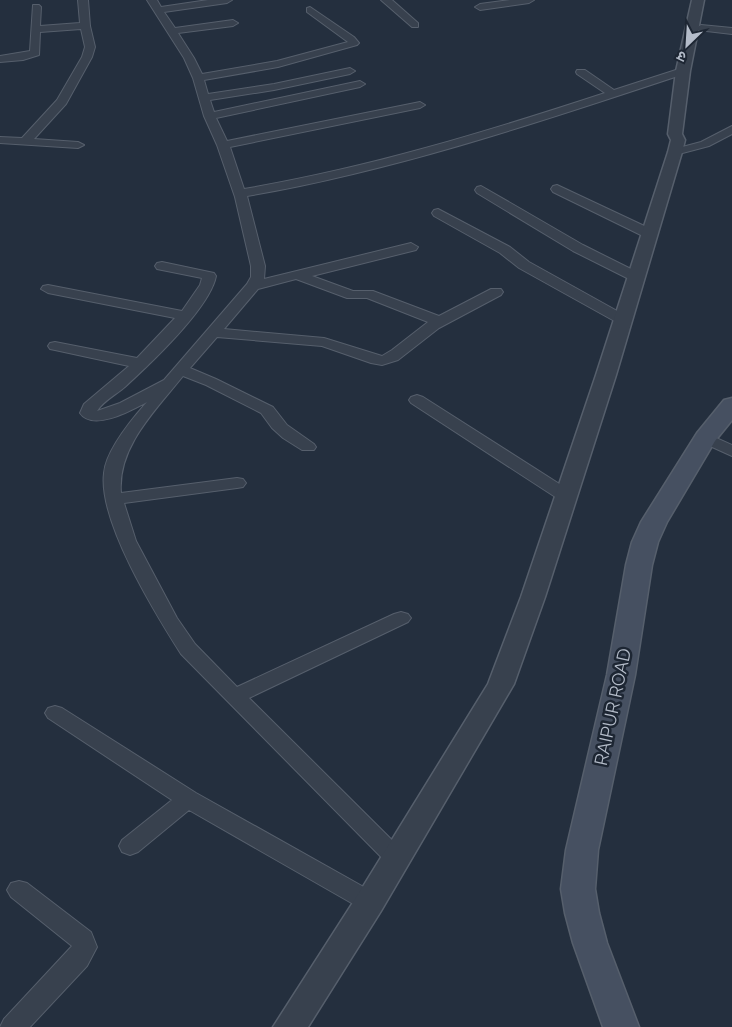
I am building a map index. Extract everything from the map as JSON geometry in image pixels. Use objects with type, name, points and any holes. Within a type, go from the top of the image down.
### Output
[{"type":"main road","name":"RAIPUR ROAD","points":[[621,1027],[590,943],[582,913],[578,889],[582,850],[621,675],[639,565],[645,542],[654,522],[705,438],[732,405]]},
{"type":"street","points":[[26,141],[62,102],[76,80],[90,46],[85,26],[83,0]]},
{"type":"street","points":[[227,0],[155,5],[189,58],[198,78],[210,116],[223,145],[240,193],[258,266],[258,277],[253,286],[212,332],[137,424],[117,457],[112,472],[112,492],[127,541],[168,619],[188,648],[396,858]]},
{"type":"street","points":[[387,0],[415,25]]},
{"type":"street","points":[[469,0],[492,14]]},
{"type":"street","points":[[480,7],[529,0]]},
{"type":"street","points":[[676,146],[675,134],[683,71],[698,0]]},
{"type":"street","points":[[290,1027],[370,902],[501,684],[533,597],[566,496],[623,320],[676,146],[687,130],[706,0]]},
{"type":"street","points":[[0,59],[34,54],[36,7]]},
{"type":"street","points":[[198,78],[278,64],[354,43],[310,10]]},
{"type":"street","points":[[172,31],[232,23]]},
{"type":"street","points":[[35,29],[85,26]]},
{"type":"street","points":[[701,28],[732,31]]},
{"type":"street","points":[[204,98],[274,87],[350,71]]},
{"type":"street","points":[[240,193],[294,185],[370,167],[480,136],[683,71]]},
{"type":"street","points":[[581,72],[613,94]]},
{"type":"street","points":[[210,116],[360,84]]},
{"type":"street","points":[[223,145],[420,105]]},
{"type":"street","points":[[676,146],[705,144],[732,129]]},
{"type":"street","points":[[0,140],[78,144]]},
{"type":"street","points":[[557,189],[650,234]]},
{"type":"street","points":[[481,190],[578,248],[636,277]]},
{"type":"street","points":[[438,213],[505,250],[524,265],[623,320]]},
{"type":"street","points":[[253,286],[412,247]]},
{"type":"street","points":[[162,266],[209,276],[210,282],[202,296],[185,316],[118,385],[90,407],[88,412],[98,417],[110,414],[176,376],[217,384],[267,410],[274,415],[281,427],[308,447]]},
{"type":"street","points":[[297,275],[350,295],[368,294],[439,321]]},
{"type":"street","points":[[48,288],[185,316]]},
{"type":"street","points":[[212,332],[324,342],[382,361],[393,357],[439,321],[496,292]]},
{"type":"street","points":[[56,346],[139,363]]},
{"type":"street","points":[[417,400],[566,496]]},
{"type":"street","points":[[705,438],[732,451]]},
{"type":"street","points":[[114,499],[237,483]]},
{"type":"street","points":[[234,696],[401,618]]},
{"type":"street","points":[[56,713],[188,798],[370,902]]},
{"type":"street","points":[[130,846],[188,798]]},
{"type":"street","points":[[13,1027],[78,959],[85,947],[82,939],[19,890]]}]
